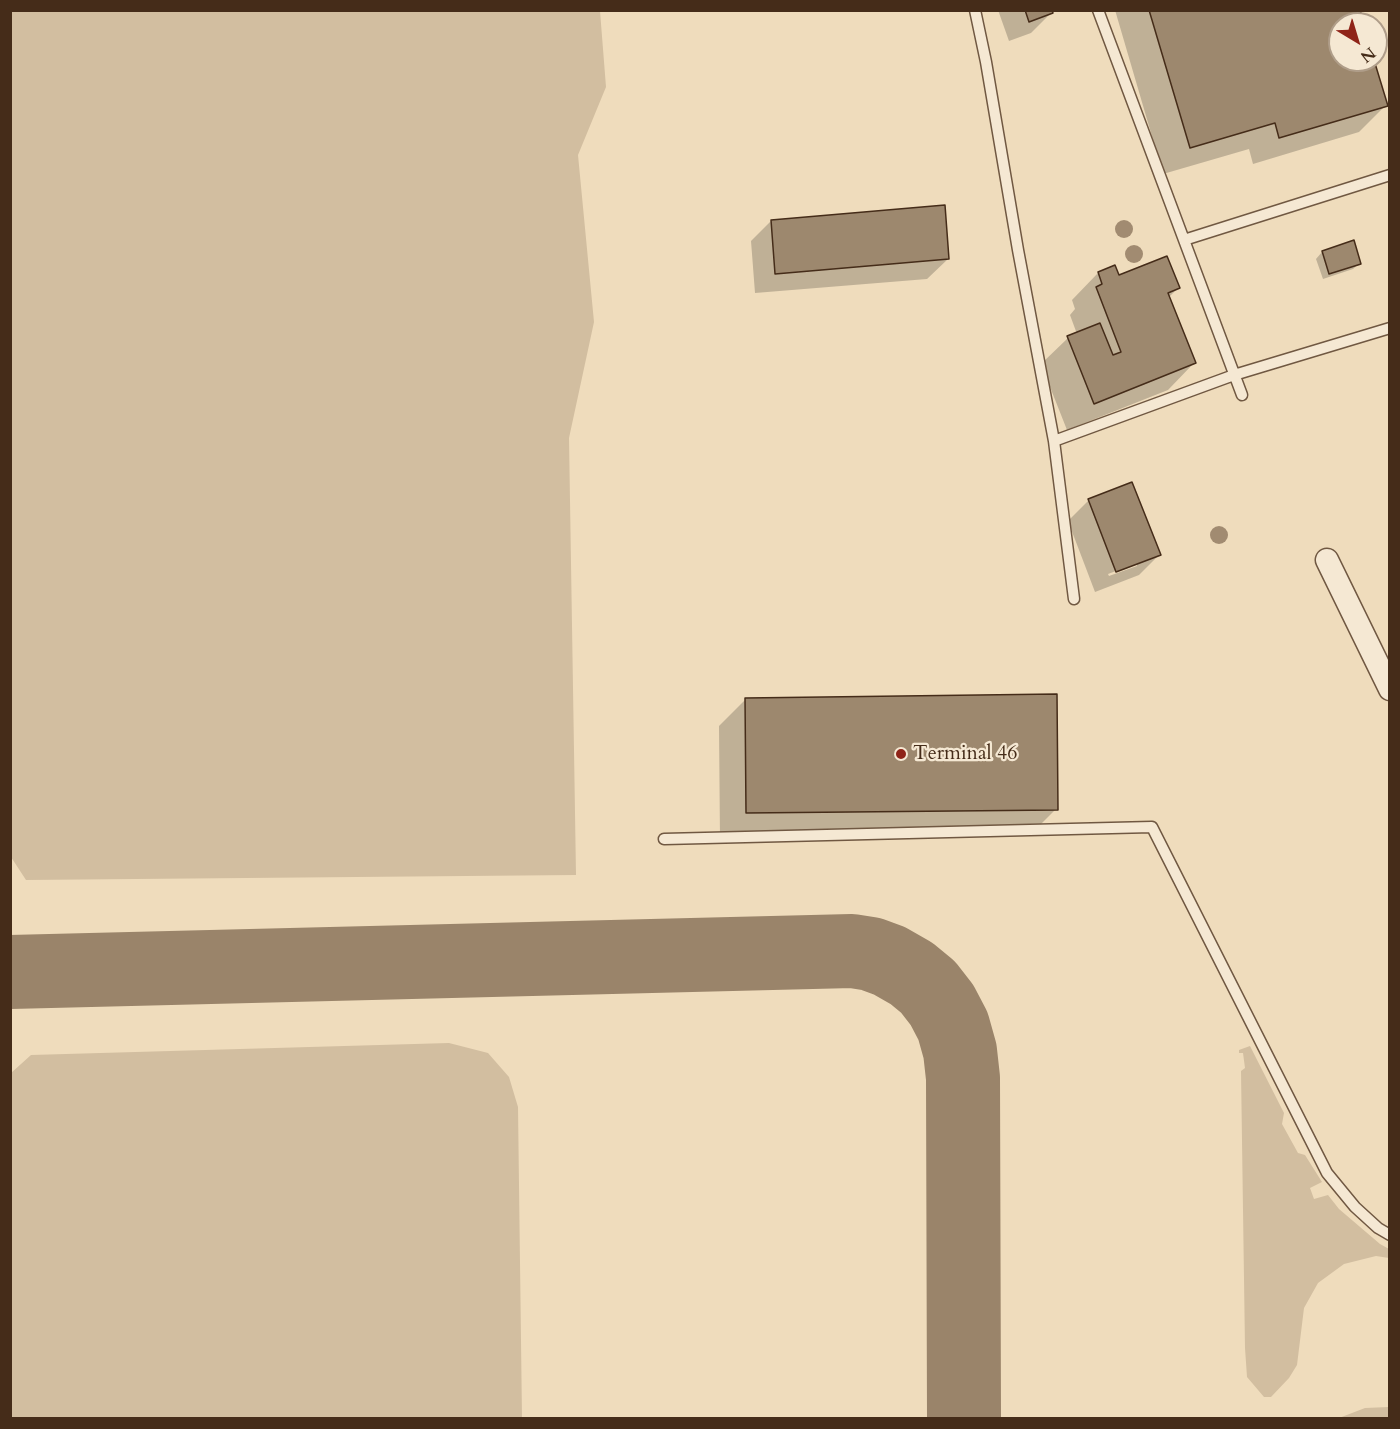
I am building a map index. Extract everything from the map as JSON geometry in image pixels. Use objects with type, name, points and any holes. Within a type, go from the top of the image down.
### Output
[{"type":"street","points":[[1327,560],[1389,689]]},
{"type":"lane","points":[[975,10],[1054,441],[1074,599]]},
{"type":"lane","points":[[1098,10],[1242,395]]},
{"type":"lane","points":[[1184,240],[1389,175]]},
{"type":"lane","points":[[1054,441],[1234,375],[1389,328]]},
{"type":"lane","points":[[664,839],[1152,827],[1327,1173],[1355,1207],[1389,1235]]},
{"type":"shaded area","points":[[10,11],[600,11],[606,87],[578,155],[594,322],[569,438],[576,875],[26,880],[11,857]]},
{"type":"shaded area","points":[[449,1043],[488,1053],[509,1077],[518,1107],[522,1418],[11,1418],[11,1073],[31,1055]]},
{"type":"shaded area","points":[[1250,1046],[1284,1113],[1282,1124],[1298,1153],[1305,1155],[1322,1182],[1310,1188],[1314,1199],[1328,1195],[1339,1209],[1389,1249],[1389,1258],[1376,1256],[1344,1264],[1318,1283],[1304,1308],[1297,1365],[1289,1378],[1271,1397],[1264,1397],[1247,1377],[1245,1348],[1241,1071],[1245,1068],[1243,1053],[1239,1053],[1239,1050]]},
{"type":"shaded area","points":[[1389,1407],[1389,1418],[1339,1418],[1365,1408]]},
{"type":"building","points":[[1025,10],[1052,10],[1053,13],[1029,22]]},
{"type":"building","points":[[1149,10],[1360,10],[1361,12],[1328,12],[1328,72],[1378,72],[1388,106],[1279,138],[1275,123],[1190,148]]},
{"type":"building","points":[[945,205],[949,259],[775,274],[771,220]]},
{"type":"building","points":[[1354,240],[1361,264],[1329,274],[1322,251]]},
{"type":"building","points":[[1167,256],[1180,288],[1168,293],[1196,363],[1094,404],[1067,336],[1100,323],[1113,355],[1121,352],[1096,287],[1102,284],[1098,272],[1115,265],[1119,275]]},
{"type":"building","points":[[1132,482],[1161,555],[1116,572],[1088,499]]},
{"type":"building","name":"Terminal 46","points":[[1057,694],[1058,810],[746,813],[745,698]]},
{"type":"taxiway","points":[[10,972],[852,951],[871,954],[890,961],[911,973],[928,987],[942,1005],[953,1026],[960,1051],[963,1078],[964,1418]]},
{"type":"place","name":"Terminal 46","points":[[901,754]]}]
